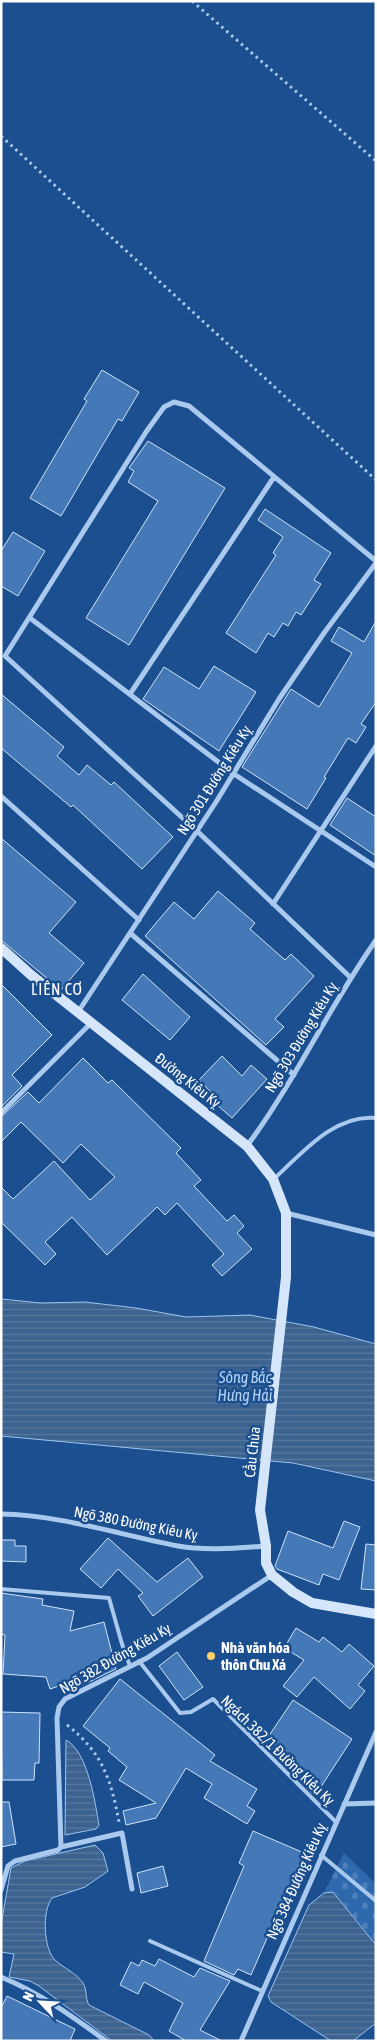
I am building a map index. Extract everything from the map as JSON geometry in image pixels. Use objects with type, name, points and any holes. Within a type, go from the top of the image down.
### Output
[{"type":"main road","name":"Đường Kiêu Kỵ","points":[[1,948],[31,975],[247,1146],[273,1179],[286,1213],[286,1277]]},
{"type":"main road","name":"Cầu Chùa","points":[[266,1546],[260,1510],[286,1277]]},
{"type":"main road","points":[[266,1546],[266,1563],[272,1575],[293,1592],[312,1603],[376,1614]]},
{"type":"street","points":[[351,978],[197,831],[3,659],[146,432],[164,407],[174,402],[189,406],[376,562]]},
{"type":"street","points":[[130,694],[274,477]]},
{"type":"street","name":"Ngõ 301 Đường Kiêu Kỵ","points":[[78,1012],[234,774],[279,698],[376,562]]},
{"type":"street","points":[[30,618],[234,774],[376,867]]},
{"type":"street","points":[[273,904],[376,746]]},
{"type":"street","points":[[1,796],[139,920]]},
{"type":"street","points":[[130,933],[294,1075]]},
{"type":"street","name":"Ngõ 303 Đường Kiêu Kỵ","points":[[247,1146],[294,1075],[351,978],[376,940]]},
{"type":"street","points":[[2,1111],[91,1023]]},
{"type":"street","points":[[286,1213],[376,1235]]},
{"type":"street","name":"Ngõ 380 Đường Kiêu Kỵ","points":[[1,1514],[56,1520],[187,1547],[204,1549],[266,1546]]},
{"type":"street","name":"Ngõ 382 Đường Kiêu Kỵ","points":[[61,1847],[57,1718],[59,1707],[65,1699],[139,1661],[272,1575]]},
{"type":"street","name":"Ngõ 384 Đường Kiêu Kỵ","points":[[241,2041],[376,1732]]},
{"type":"street","points":[[344,1804],[376,1803]]},
{"type":"street","points":[[2,1887],[8,1866],[15,1861],[58,1850],[61,1847],[122,1833],[132,1888]]},
{"type":"street","points":[[1,1978],[22,1986],[63,2010],[106,2041]]},
{"type":"lane","points":[[273,1179],[334,1128],[353,1118],[376,1118]]},
{"type":"lane","points":[[1,1589],[109,1598],[130,1666]]},
{"type":"lane","name":"Ngách 382/1 Đường Kiêu Kỵ","points":[[139,1661],[180,1713],[191,1712],[213,1699],[336,1822]]},
{"type":"lane","points":[[321,1855],[376,1901]]},
{"type":"lane","points":[[150,1940],[262,1991]]},
{"type":"path","points":[[192,1],[376,161]]},
{"type":"path","points":[[1,136],[376,480]]},
{"type":"path","points":[[57,1718],[82,1738],[101,1761],[114,1792],[122,1833]]},
{"type":"green space","points":[[344,1853],[376,1884],[376,1945],[334,1892],[324,1893]]},
{"type":"water","name":"Sông Bắc Hưng Hải","points":[[1,1299],[41,1303],[85,1302],[136,1308],[186,1317],[250,1315],[314,1327],[376,1344],[376,1481],[293,1463],[1,1436]]},
{"type":"water","points":[[66,1740],[74,1746],[85,1766],[93,1791],[99,1825],[96,1829],[65,1835]]},
{"type":"water","points":[[95,1845],[103,1853],[108,1871],[85,1887],[52,1898],[45,1920],[48,1948],[56,1961],[83,1983],[89,2005],[149,2035],[154,2041],[112,2041],[39,1986],[30,1981],[9,1977],[14,1954],[1,1952],[1,1925],[11,1868],[25,1861]]},
{"type":"water","points":[[333,1892],[376,1945],[376,2023],[353,2041],[331,2041],[271,2002],[268,1996],[309,1905],[324,1893]]},
{"type":"building","points":[[102,370],[139,392],[122,421],[118,419],[61,516],[30,498],[87,401],[84,399]]},
{"type":"building","points":[[148,441],[225,488],[129,645],[86,618],[158,501],[128,482],[134,471],[129,468]]},
{"type":"building","points":[[265,509],[331,553],[314,580],[321,584],[301,615],[296,612],[288,626],[283,623],[274,637],[268,633],[256,653],[226,633],[276,555],[273,553],[283,537],[258,520]]},
{"type":"building","points":[[13,532],[45,551],[18,596],[1,586],[1,551]]},
{"type":"building","points":[[376,621],[376,702],[361,724],[366,727],[356,743],[348,738],[307,809],[242,767],[291,689],[319,707],[352,653],[331,641],[339,627],[364,642]]},
{"type":"building","points":[[214,666],[256,692],[219,751],[143,699],[164,667],[199,689]]},
{"type":"building","points":[[1,694],[64,747],[57,756],[79,775],[87,765],[111,785],[114,782],[173,837],[142,869],[73,805],[71,807],[1,748]]},
{"type":"building","points":[[347,798],[376,817],[376,856],[330,825]]},
{"type":"building","points":[[1,838],[76,902],[49,933],[84,963],[61,990],[1,940]]},
{"type":"building","points":[[218,891],[255,923],[250,929],[285,960],[291,954],[314,976],[275,1019],[284,1027],[266,1045],[145,936],[174,902],[194,919]]},
{"type":"building","points":[[143,974],[190,1017],[170,1040],[122,1000]]},
{"type":"building","points":[[1,984],[52,1035],[12,1075],[22,1086],[1,1107]]},
{"type":"building","points":[[222,1056],[242,1076],[251,1065],[267,1079],[232,1118],[216,1104],[220,1101],[199,1080]]},
{"type":"building","points":[[83,1058],[108,1083],[112,1080],[181,1148],[176,1153],[201,1180],[194,1186],[227,1221],[234,1215],[244,1226],[237,1233],[252,1249],[222,1276],[212,1265],[224,1254],[177,1203],[165,1215],[157,1207],[107,1255],[72,1217],[45,1242],[56,1254],[45,1265],[1,1222],[1,1187],[13,1199],[54,1161],[90,1200],[115,1177],[81,1144],[63,1163],[21,1122],[1,1142],[1,1117],[28,1092],[39,1103]]},
{"type":"building","points":[[344,1521],[360,1527],[339,1580],[323,1574],[319,1585],[277,1569],[275,1566],[288,1531],[333,1548]]},
{"type":"building","points":[[108,1538],[157,1582],[188,1558],[203,1577],[153,1616],[138,1596],[143,1593],[118,1569],[101,1588],[80,1569]]},
{"type":"building","points":[[1,1540],[15,1540],[15,1546],[26,1546],[26,1562],[1,1561]]},
{"type":"building","points":[[366,1544],[376,1545],[376,1590],[361,1589]]},
{"type":"building","points":[[1,1593],[43,1599],[42,1605],[74,1611],[70,1631],[104,1622],[116,1669],[89,1682],[66,1689],[65,1684],[50,1689],[46,1677],[3,1674],[5,1635],[1,1634]]},
{"type":"building","points":[[296,1628],[319,1642],[323,1637],[342,1652],[349,1644],[374,1666],[358,1685],[365,1691],[350,1709],[314,1677],[297,1697],[283,1686],[304,1660],[284,1648]]},
{"type":"building","points":[[177,1652],[203,1687],[184,1700],[159,1666]]},
{"type":"building","points":[[120,1679],[215,1755],[210,1761],[257,1789],[247,1806],[255,1811],[247,1824],[204,1798],[212,1784],[186,1768],[156,1818],[126,1825],[123,1811],[156,1803],[119,1780],[127,1767],[108,1751],[110,1748],[83,1726]]},
{"type":"building","points":[[293,1700],[352,1739],[315,1796],[264,1743]]},
{"type":"building","points":[[1,1712],[40,1713],[39,1763],[35,1763],[34,1780],[2,1780]]},
{"type":"building","points":[[1,1802],[9,1802],[16,1844],[1,1847]]},
{"type":"building","points":[[253,1831],[304,1853],[251,1975],[238,1969],[234,1975],[204,1961],[244,1866],[239,1863]]},
{"type":"building","points":[[163,1866],[168,1886],[141,1893],[137,1873]]},
{"type":"building","points":[[159,1959],[194,1977],[200,1968],[230,1981],[200,2030],[222,2041],[186,2041],[169,2031],[183,2003],[144,1982],[138,1994],[120,1985],[131,1962],[139,1966],[142,1960],[155,1966]]},
{"type":"building","points":[[7,1996],[75,2029],[70,2041],[1,2041],[1,2008]]},
{"type":"place","name":"Nhà văn hóa thôn Chu Xá","points":[[211,1656]]},
{"type":"district","name":"LIÊN CƠ","points":[[57,989]]}]
